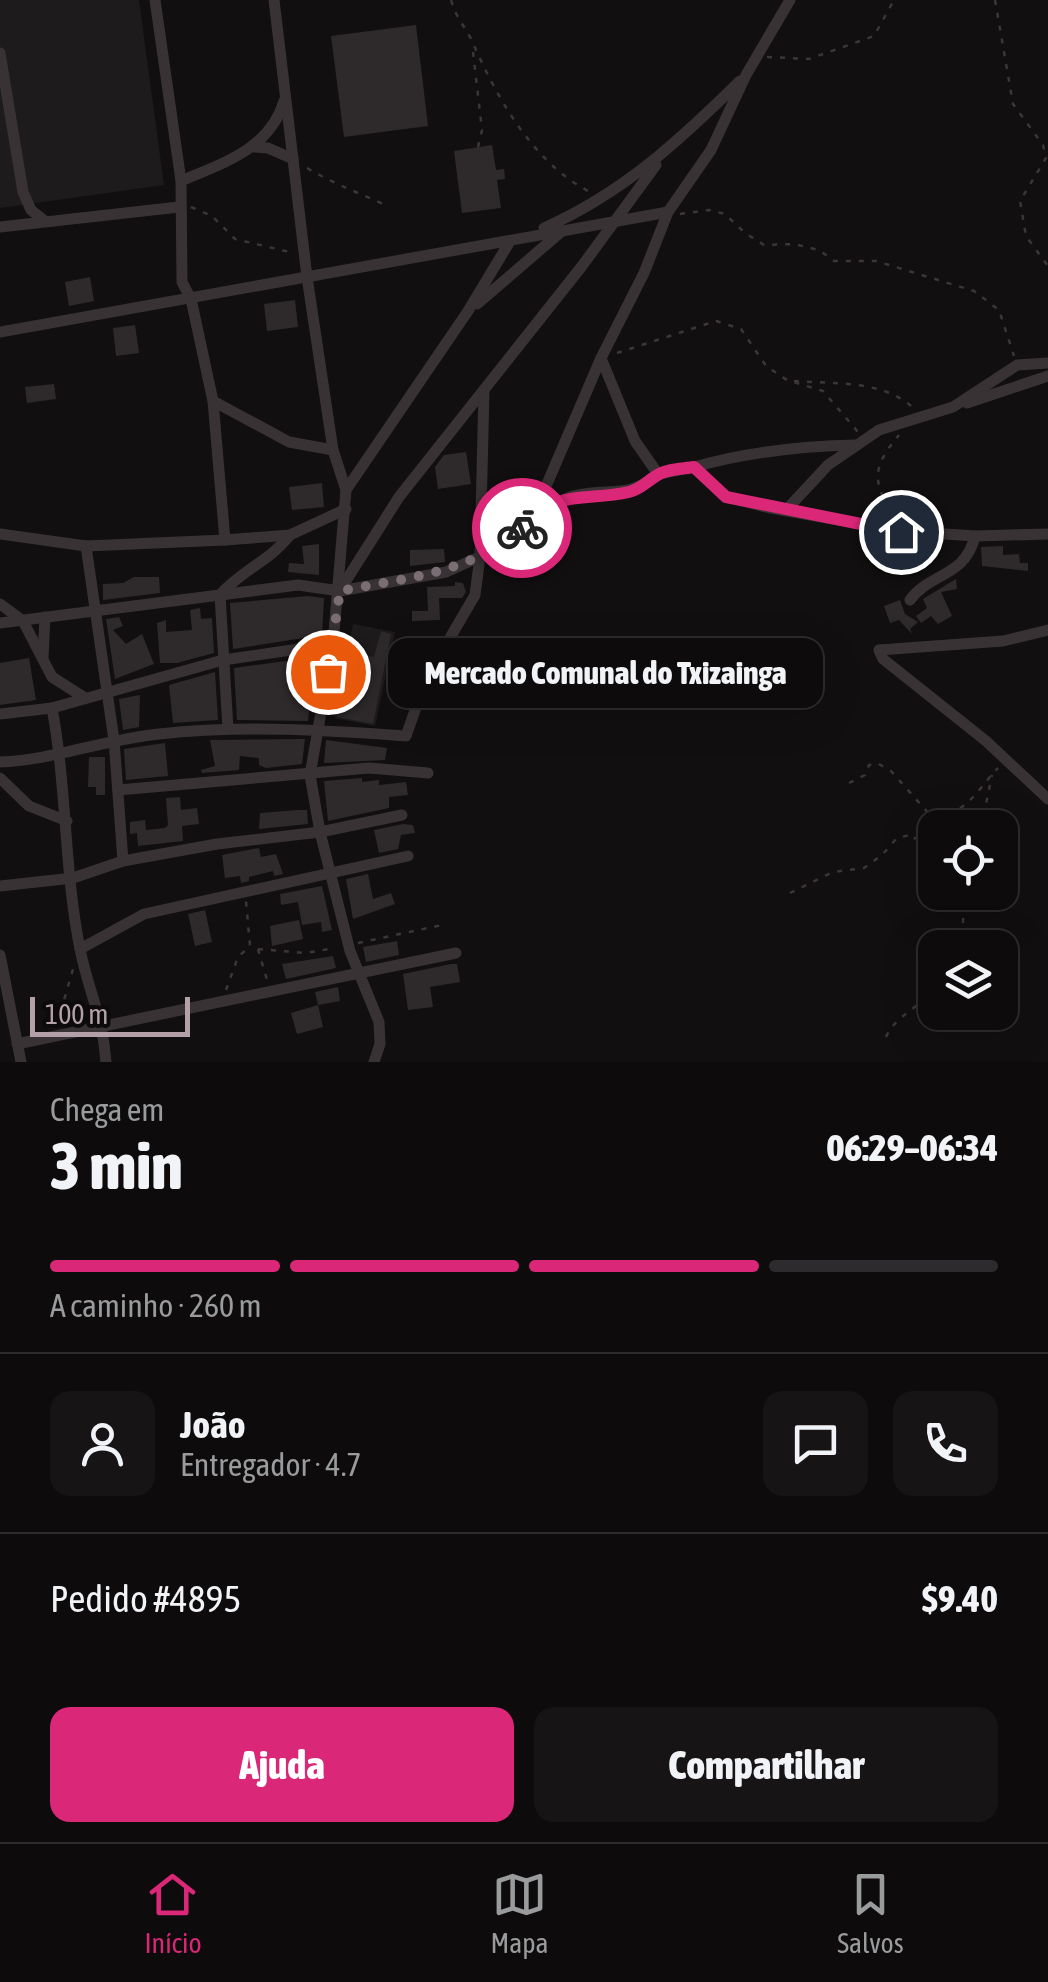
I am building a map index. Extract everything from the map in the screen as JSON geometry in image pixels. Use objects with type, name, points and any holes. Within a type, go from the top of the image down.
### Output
[{"type":"street","points":[[154,0],[181,181],[182,282],[191,299],[213,401],[224,540]]},
{"type":"street","points":[[274,0],[307,277],[333,450],[346,490],[340,591],[310,775],[329,870],[379,1022],[380,1044],[374,1062]]},
{"type":"street","points":[[0,623],[298,585],[340,591],[446,572],[480,557],[519,530],[535,512],[668,212],[711,150],[746,74],[790,0]]},
{"type":"street","points":[[0,53],[23,192],[31,210],[45,222]]},
{"type":"street","points":[[340,591],[399,496],[582,266],[610,222],[664,155],[746,74]]},
{"type":"street","points":[[181,181],[254,147],[270,133],[286,97]]},
{"type":"street","points":[[254,147],[281,152],[293,159]]},
{"type":"street","points":[[346,490],[468,312],[508,243],[583,210],[664,155]]},
{"type":"street","points":[[0,227],[179,206]]},
{"type":"street","points":[[468,312],[583,210]]},
{"type":"street","points":[[0,332],[508,243],[567,227],[668,212]]},
{"type":"street","points":[[601,358],[615,384],[635,441],[658,474]]},
{"type":"street","points":[[953,408],[1017,365],[1048,362]]},
{"type":"street","points":[[788,508],[828,466],[879,430],[1048,376]]},
{"type":"street","points":[[0,762],[114,740],[228,729],[317,729],[406,736],[426,680],[475,595],[480,557],[484,390]]},
{"type":"street","points":[[213,401],[289,442],[333,450]]},
{"type":"street","points":[[535,512],[570,497],[625,493],[642,487],[658,474],[737,455],[794,446],[861,442]]},
{"type":"street","points":[[694,467],[726,497],[901,532],[1048,534]]},
{"type":"street","points":[[0,534],[86,546],[224,540],[290,535],[346,510]]},
{"type":"street","points":[[228,729],[220,594],[234,579],[251,572],[280,548],[290,535]]},
{"type":"street","points":[[910,600],[918,590],[948,575],[970,555],[975,536]]},
{"type":"street","points":[[86,546],[114,740],[123,861]]},
{"type":"street","points":[[0,604],[23,621],[52,678],[86,698]]},
{"type":"street","points":[[42,660],[45,617]]},
{"type":"street","points":[[1048,630],[1003,641],[879,650],[883,658],[1048,800]]},
{"type":"street","points":[[0,714],[52,708],[223,660],[333,644]]},
{"type":"street","points":[[52,708],[80,949],[104,1026],[106,1062]]},
{"type":"street","points":[[118,790],[369,768],[428,773]]},
{"type":"street","points":[[0,778],[29,806],[67,821]]},
{"type":"street","points":[[0,886],[72,878],[123,861],[217,844],[320,832],[402,814]]},
{"type":"street","points":[[80,949],[144,914],[329,870],[408,856]]},
{"type":"street","points":[[18,1044],[456,953]]},
{"type":"street","points":[[0,955],[21,1062]]},
{"type":"path","points":[[451,0],[474,51],[511,116],[561,177],[602,198]]},
{"type":"path","points":[[758,54],[775,60],[809,59],[874,36],[894,0]]},
{"type":"path","points":[[995,0],[1012,104],[1043,145],[1046,158],[1020,200],[1026,236],[1048,266]]},
{"type":"path","points":[[474,51],[482,130],[478,147]]},
{"type":"path","points":[[293,159],[333,184],[357,190],[383,204]]},
{"type":"path","points":[[179,206],[208,214],[235,239],[304,254]]},
{"type":"path","points":[[668,212],[709,210],[726,214],[745,234],[764,245],[794,244],[819,250],[834,261],[876,262],[974,291],[999,310],[1017,365]]},
{"type":"path","points":[[601,358],[716,321],[740,329],[766,366],[787,380],[823,391],[861,442]]},
{"type":"path","points":[[787,380],[864,386],[903,399],[924,418]]},
{"type":"path","points":[[900,433],[876,466],[876,477],[901,532]]},
{"type":"path","points":[[961,810],[968,807],[1005,760]]},
{"type":"path","points":[[849,783],[865,775],[872,762],[877,763],[891,771],[923,810]]},
{"type":"path","points":[[985,810],[992,774]]},
{"type":"path","points":[[790,893],[833,872],[864,868],[882,856],[897,838],[918,837]]},
{"type":"path","points":[[245,891],[250,946]]},
{"type":"path","points":[[250,946],[258,949],[270,990]]},
{"type":"path","points":[[215,1002],[229,987],[238,957],[250,946]]},
{"type":"path","points":[[47,1037],[58,1023],[80,949]]},
{"type":"path","points":[[886,1037],[892,1023],[918,1005]]},
{"type":"shaded area","points":[[0,0],[139,0],[164,185],[0,208]]},
{"type":"shaded area","points":[[353,624],[395,632],[375,726],[334,718]]},
{"type":"building","points":[[416,25],[428,126],[344,137],[331,36]]},
{"type":"building","points":[[492,145],[496,170],[504,169],[505,179],[497,180],[501,208],[462,213],[454,151]]},
{"type":"building","points":[[90,277],[94,301],[69,306],[65,282]]},
{"type":"building","points":[[295,300],[298,327],[267,331],[264,304]]},
{"type":"building","points":[[135,325],[139,353],[116,356],[113,328]]},
{"type":"building","points":[[54,384],[56,399],[27,403],[25,387]]},
{"type":"building","points":[[466,452],[471,484],[438,489],[435,467],[444,455]]},
{"type":"building","points":[[322,483],[324,507],[292,510],[289,487]]},
{"type":"building","points":[[319,544],[319,575],[288,572],[289,563],[304,564],[302,546]]},
{"type":"building","points":[[1003,546],[1003,555],[1019,554],[1020,563],[1028,563],[1028,571],[982,566],[981,547]]},
{"type":"building","points":[[444,549],[445,562],[410,566],[410,550]]},
{"type":"building","points":[[134,577],[159,577],[160,593],[103,600],[103,584],[123,583]]},
{"type":"building","points":[[956,579],[957,589],[941,592],[952,616],[938,624],[931,616],[921,623],[916,616],[927,608],[923,599]]},
{"type":"building","points":[[455,582],[463,583],[466,592],[462,598],[439,598],[440,620],[412,621],[412,611],[428,611],[427,587],[455,586]]},
{"type":"building","points":[[324,598],[322,635],[233,649],[230,603]]},
{"type":"building","points":[[900,600],[905,614],[918,622],[910,629],[912,634],[899,620],[890,623],[884,606]]},
{"type":"building","points":[[200,608],[201,619],[212,618],[214,653],[177,663],[160,663],[157,623],[166,620],[166,632],[192,630],[190,610]]},
{"type":"building","points":[[119,617],[123,626],[113,630],[126,644],[142,634],[154,664],[115,679],[106,619]]},
{"type":"building","points":[[381,631],[391,634],[373,724],[337,717],[349,652],[374,657]]},
{"type":"building","points":[[464,650],[481,653],[479,688],[451,685],[452,676],[460,677]]},
{"type":"building","points":[[316,657],[308,721],[237,720],[234,668]]},
{"type":"building","points":[[29,658],[36,700],[0,705],[0,663]]},
{"type":"building","points":[[215,672],[218,720],[173,723],[169,685]]},
{"type":"building","points":[[140,695],[139,727],[123,730],[119,699]]},
{"type":"building","points":[[305,739],[302,764],[266,768],[259,765],[259,758],[240,756],[239,770],[201,770],[215,766],[210,740]]},
{"type":"building","points":[[326,740],[387,748],[385,760],[324,763]]},
{"type":"building","points":[[165,743],[168,776],[126,780],[124,749]]},
{"type":"building","points":[[89,757],[105,757],[105,795],[96,795],[96,787],[88,787]]},
{"type":"building","points":[[362,778],[362,782],[379,780],[379,785],[406,782],[408,795],[389,797],[389,808],[328,821],[324,781]]},
{"type":"building","points":[[180,797],[181,810],[197,808],[199,824],[182,826],[183,841],[138,846],[137,833],[130,834],[130,822],[145,820],[146,830],[165,828],[166,798]]},
{"type":"building","points":[[307,810],[308,824],[259,829],[260,813]]},
{"type":"building","points":[[413,825],[415,833],[401,835],[398,849],[379,853],[374,830]]},
{"type":"building","points":[[259,848],[261,857],[276,854],[283,874],[274,876],[273,871],[241,883],[240,876],[225,878],[222,855]]},
{"type":"building","points":[[368,874],[373,899],[391,893],[395,904],[353,919],[346,879]]},
{"type":"building","points":[[322,886],[332,930],[322,932],[321,922],[302,925],[298,902],[281,905],[280,894]]},
{"type":"building","points":[[205,910],[212,942],[195,946],[188,914]]},
{"type":"building","points":[[299,920],[303,939],[272,946],[270,926]]},
{"type":"building","points":[[397,941],[399,955],[366,962],[363,947]]},
{"type":"building","points":[[333,956],[336,968],[286,979],[282,964]]},
{"type":"building","points":[[457,964],[460,982],[430,987],[433,1007],[408,1010],[403,974]]},
{"type":"building","points":[[338,987],[340,1001],[318,1005],[315,992]]},
{"type":"building","points":[[318,1005],[323,1027],[297,1034],[291,1013]]},
{"type":"way so far","points":[[328,672],[340,591],[446,572],[488,553],[522,528]]},
{"type":"place","name":"Mercado Comunal do Txizainga","points":[[328,672]]},
{"type":"route","points":[[522,528],[535,512],[570,497],[625,493],[642,487],[658,474],[694,467],[726,497],[901,532]]}]
